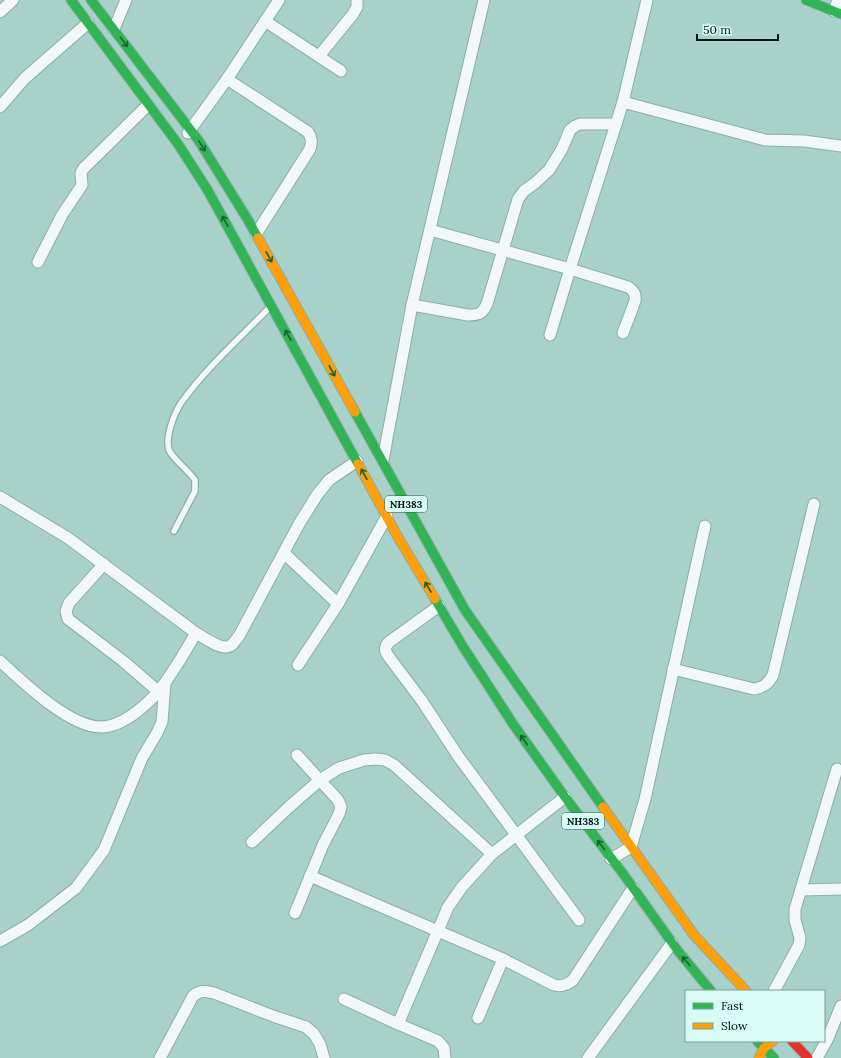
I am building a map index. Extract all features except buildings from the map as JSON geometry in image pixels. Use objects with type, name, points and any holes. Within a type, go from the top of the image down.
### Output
[{"type":"main road","name":"NH383","points":[[71,0],[178,144],[207,189],[387,516],[462,645],[513,724],[672,943],[711,990]]},
{"type":"main road","name":"NH383","points":[[91,0],[199,141],[256,234],[466,610],[694,935],[745,990]]},
{"type":"main road","points":[[806,0],[837,13]]},
{"type":"main road","points":[[758,1042],[774,1058]]},
{"type":"main road","points":[[759,1058],[764,1048],[772,1042]]},
{"type":"main road","points":[[793,1042],[808,1058]]},
{"type":"street","points":[[0,12],[13,0]]},
{"type":"street","points":[[114,29],[126,0]]},
{"type":"street","points":[[178,144],[191,130],[279,0]]},
{"type":"street","points":[[319,56],[353,14],[357,7],[357,0]]},
{"type":"street","points":[[382,461],[412,305],[484,0]]},
{"type":"street","points":[[550,335],[623,102],[645,0]]},
{"type":"street","points":[[837,13],[838,0]]},
{"type":"street","points":[[266,21],[342,71]]},
{"type":"street","points":[[0,106],[25,78],[88,23]]},
{"type":"street","points":[[226,79],[308,132],[311,137],[312,143],[310,149],[256,234]]},
{"type":"street","points":[[623,102],[765,140],[804,141],[841,146]]},
{"type":"street","points":[[38,262],[62,215],[82,185],[82,169],[148,105]]},
{"type":"street","points":[[412,305],[468,315],[476,315],[484,311],[504,250],[518,199],[524,191],[536,183],[549,170],[562,149],[570,130],[575,126],[580,124],[616,124]]},
{"type":"street","points":[[430,230],[504,250],[628,287],[636,296],[623,333]]},
{"type":"street","points":[[0,498],[68,538],[196,632],[219,647],[227,648],[232,645],[239,636],[299,524],[317,495],[329,480],[357,461]]},
{"type":"street","points":[[673,669],[754,688],[762,687],[769,683],[773,675],[814,504]]},
{"type":"street","points":[[298,665],[338,604],[387,516]]},
{"type":"street","points":[[611,859],[631,847],[645,799],[705,526]]},
{"type":"street","points":[[284,553],[338,604]]},
{"type":"street","points":[[104,564],[69,603],[66,611],[68,619],[123,662],[162,687]]},
{"type":"street","points":[[439,606],[389,642],[385,652],[422,701],[458,756],[579,920]]},
{"type":"street","points":[[0,662],[46,701],[79,722],[101,727],[113,726],[124,720],[145,704],[162,687],[196,632]]},
{"type":"street","points":[[0,941],[28,925],[76,888],[104,850],[142,758],[162,722],[162,687]]},
{"type":"street","points":[[295,913],[323,844],[339,814],[341,807],[338,800],[297,754]]},
{"type":"street","points":[[252,842],[320,780],[339,768],[364,760],[375,759],[385,760],[394,765],[492,854]]},
{"type":"street","points":[[775,990],[799,945],[800,938],[795,920],[795,909],[837,769]]},
{"type":"street","points":[[398,1024],[448,907],[462,887],[492,854],[565,797]]},
{"type":"street","points":[[310,876],[503,959],[554,985],[561,986],[568,985],[573,980],[633,888]]},
{"type":"street","points":[[801,890],[841,889]]},
{"type":"street","points":[[588,1058],[672,943]]},
{"type":"street","points":[[478,1018],[503,959]]},
{"type":"street","points":[[160,1058],[193,996],[198,992],[214,993],[306,1027],[314,1034],[320,1044],[324,1058]]},
{"type":"street","points":[[344,999],[438,1041],[444,1048],[444,1058]]},
{"type":"street","points":[[816,1058],[828,1038],[841,1006]]},
{"type":"lane","points":[[174,531],[195,491],[195,480],[190,472],[171,455],[168,438],[171,423],[180,404],[208,372],[272,306]]},
{"type":"traffic: fast","points":[[71,0],[178,144],[207,189],[358,464]]},
{"type":"traffic: fast","points":[[91,0],[199,141],[258,238]]},
{"type":"traffic: fast","points":[[806,0],[841,14]]},
{"type":"traffic: fast","points":[[355,412],[465,610],[603,807]]},
{"type":"traffic: fast","points":[[435,599],[462,645],[513,724],[678,951],[710,990]]},
{"type":"traffic: fast","points":[[758,1042],[774,1058]]},
{"type":"traffic: slow","points":[[258,238],[355,412]]},
{"type":"traffic: slow","points":[[358,464],[399,539],[435,599]]},
{"type":"traffic: slow","points":[[603,807],[694,935],[745,990]]},
{"type":"traffic: slow","points":[[759,1058],[764,1048],[772,1042]]},
{"type":"traffic: jam","points":[[793,1042],[808,1058]]}]
